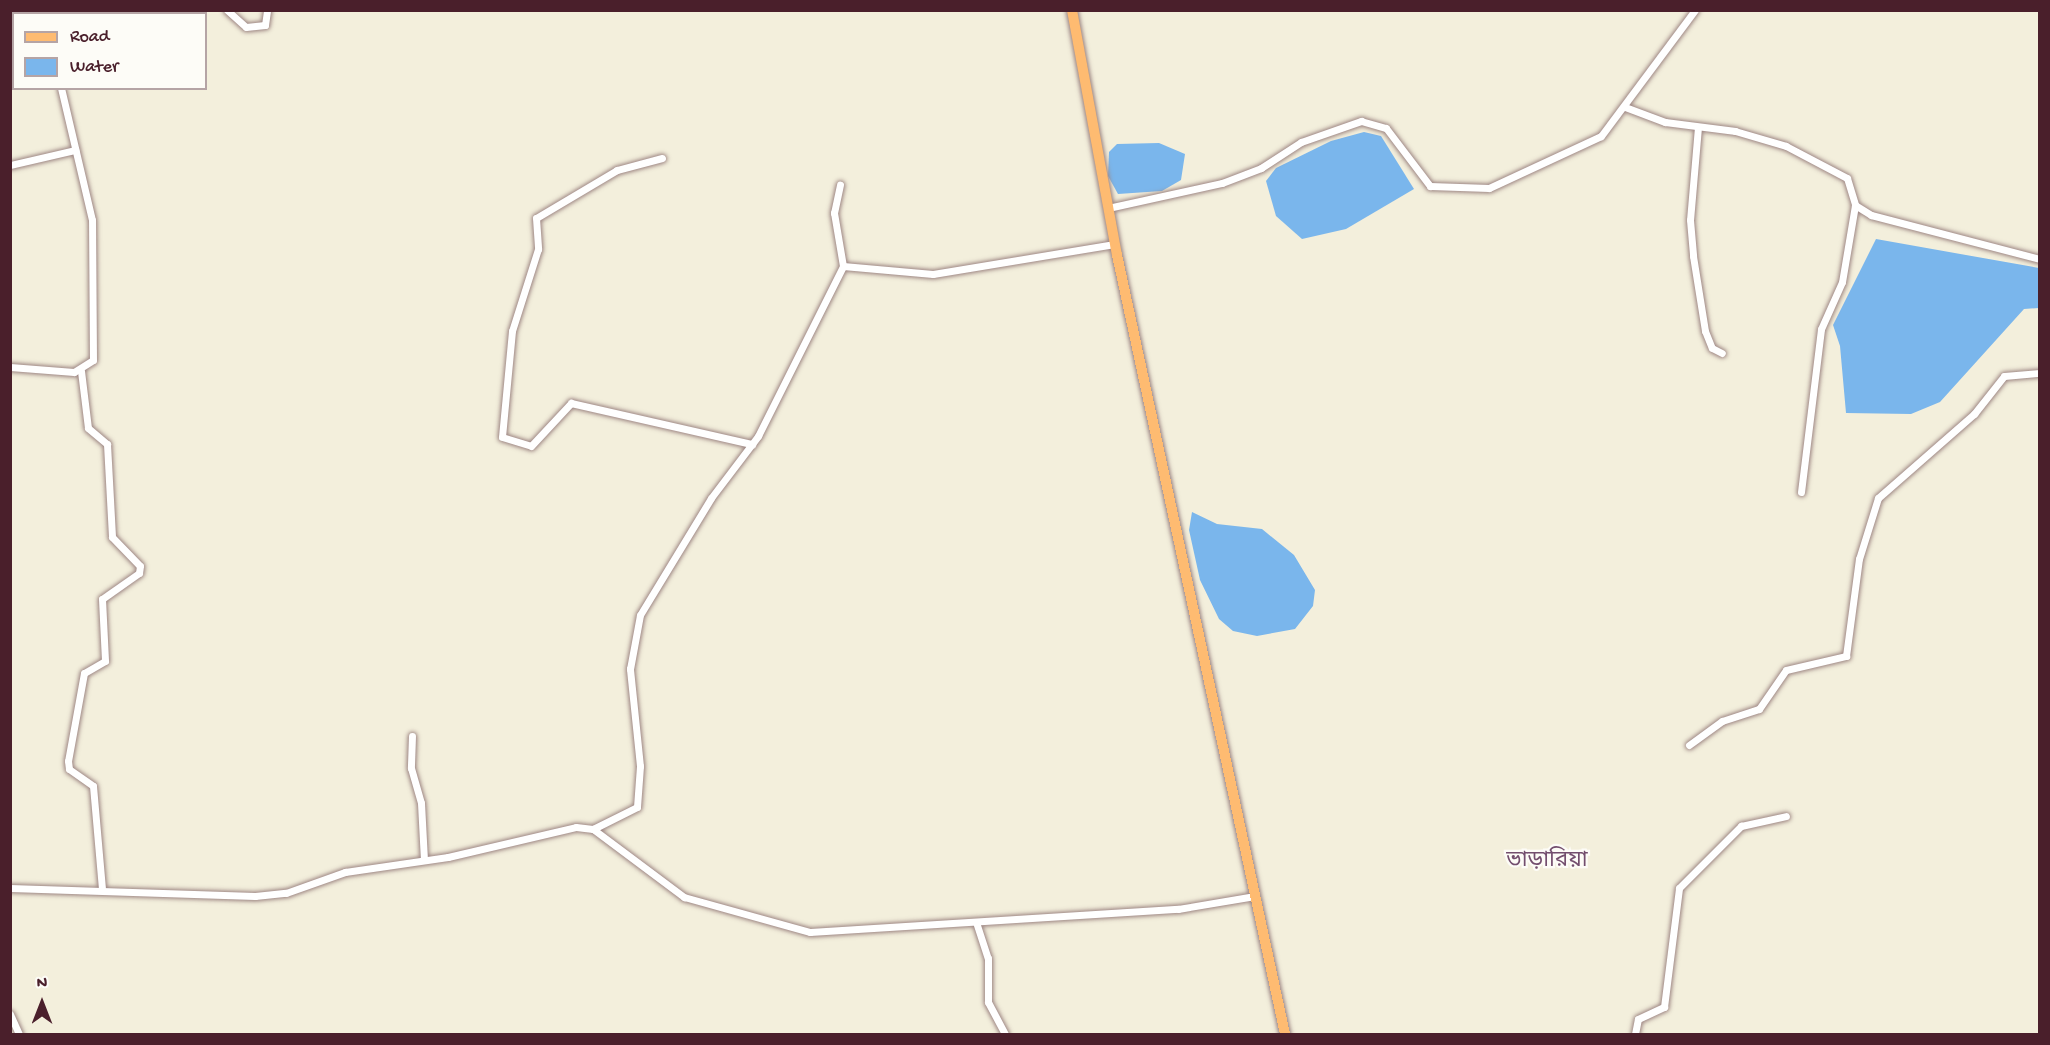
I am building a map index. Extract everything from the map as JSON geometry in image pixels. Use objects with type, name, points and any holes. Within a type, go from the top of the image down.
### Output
[{"type":"main road","points":[[1072,10],[1115,244],[1285,1035]]},
{"type":"street","points":[[227,10],[246,27],[265,25],[267,10]]},
{"type":"street","points":[[1108,208],[1222,183],[1261,168],[1301,142],[1361,121],[1386,128],[1430,186],[1489,188],[1601,136],[1625,107],[1695,10]]},
{"type":"street","points":[[10,367],[81,371],[93,360],[92,220],[61,90]]},
{"type":"street","points":[[1625,107],[1665,122],[1735,131],[1795,151],[1847,178],[1855,205],[1842,282],[1821,329],[1801,492]]},
{"type":"street","points":[[1698,127],[1690,219],[1705,331],[1712,348],[1722,353]]},
{"type":"street","points":[[10,165],[75,150]]},
{"type":"street","points":[[662,158],[617,170],[536,218],[538,249],[512,331],[502,437],[531,446],[571,403],[752,444]]},
{"type":"street","points":[[10,888],[102,888],[255,896],[286,893],[345,872],[424,860],[562,829],[593,829],[637,807],[640,766],[630,669],[640,615],[705,506],[752,444],[843,266],[834,213],[840,185]]},
{"type":"street","points":[[1855,205],[1932,233],[2040,259]]},
{"type":"street","points":[[843,266],[933,274],[1115,244]]},
{"type":"street","points":[[81,371],[88,428],[107,444],[112,537],[140,566],[139,573],[102,599],[105,661],[84,674],[68,761],[69,769],[93,786],[102,888]]},
{"type":"street","points":[[1689,745],[1722,721],[1759,709],[1786,670],[1846,656],[1859,559],[1878,498],[1974,414],[2004,376],[2040,373]]},
{"type":"street","points":[[412,736],[411,768],[421,803],[424,860]]},
{"type":"street","points":[[1635,1035],[1638,1019],[1664,1007],[1680,888],[1741,826],[1786,816]]},
{"type":"street","points":[[593,829],[672,891],[772,925],[810,932],[1178,909],[1256,896]]},
{"type":"street","points":[[976,922],[988,958],[988,1002],[1005,1035]]},
{"type":"street","points":[[10,1014],[19,1035]]},
{"type":"water","points":[[1364,132],[1381,136],[1414,189],[1346,229],[1302,239],[1276,216],[1266,181],[1276,168],[1331,141]]},
{"type":"water","points":[[1159,143],[1185,154],[1181,180],[1162,191],[1118,194],[1108,176],[1109,152],[1117,144]]},
{"type":"water","points":[[1876,239],[2039,268],[2039,308],[2024,309],[1940,402],[1911,414],[1846,413],[1840,346],[1833,325]]},
{"type":"water","points":[[1192,512],[1217,524],[1262,529],[1294,555],[1315,590],[1313,606],[1295,629],[1257,636],[1233,631],[1219,619],[1200,580],[1189,530]]},
{"type":"district","name":"ভাড়ারিয়া","points":[[1547,863]]}]
